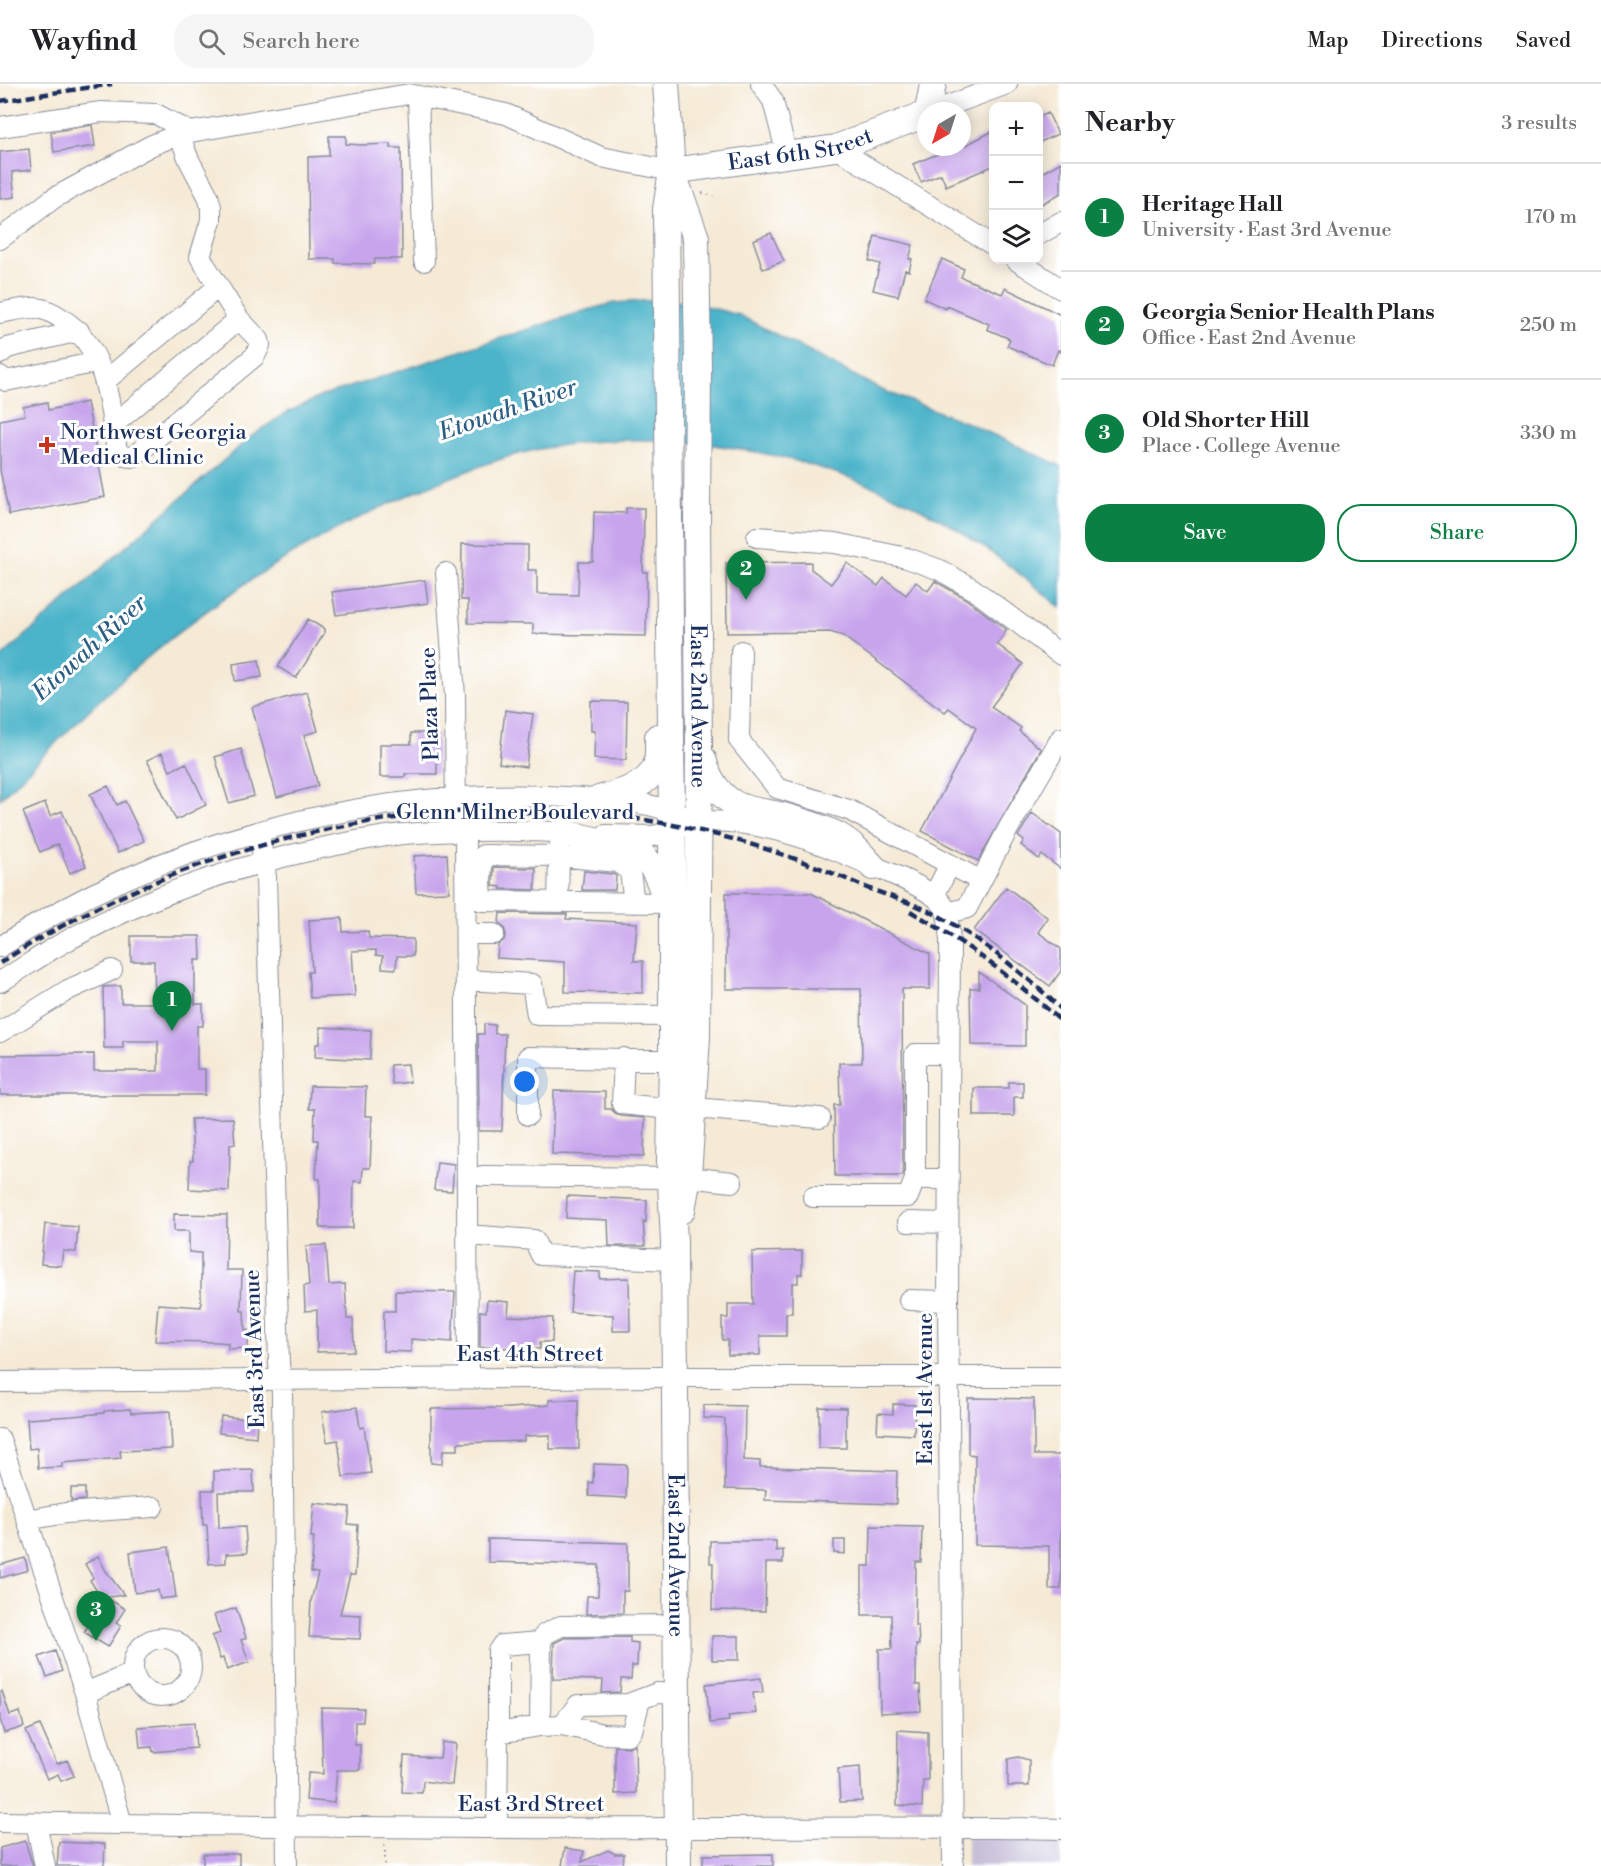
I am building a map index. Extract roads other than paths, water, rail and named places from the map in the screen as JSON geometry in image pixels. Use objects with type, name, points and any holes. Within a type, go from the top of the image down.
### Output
[{"type":"main road","name":"East 2nd Avenue","points":[[666,84],[672,171],[666,209],[671,822],[669,909],[672,1060],[682,1108]]},
{"type":"main road","points":[[929,102],[933,84]]},
{"type":"main road","name":"East 6th Street","points":[[672,171],[836,148],[917,116]]},
{"type":"main road","name":"East 2nd Avenue","points":[[672,171],[696,238],[698,366],[697,1037],[682,1108],[674,1251],[678,1866]]},
{"type":"main road","points":[[599,799],[631,789],[640,784],[653,771],[657,759],[660,699],[670,682]]},
{"type":"main road","points":[[699,745],[707,776],[715,787],[733,803],[782,816],[840,836],[873,867]]},
{"type":"main road","points":[[560,844],[636,849],[655,868],[669,909]]},
{"type":"street","points":[[761,84],[773,101],[787,155]]},
{"type":"street","points":[[958,102],[1007,84]]},
{"type":"street","points":[[0,239],[54,198],[150,146],[184,132],[409,94],[506,114],[601,157],[672,171]]},
{"type":"street","points":[[418,96],[424,261]]},
{"type":"street","points":[[0,127],[101,112],[156,114],[184,132],[189,160],[208,196],[211,207],[211,220],[200,257],[239,319],[259,340],[260,345],[259,351],[246,363],[133,457],[122,455],[117,450],[101,372],[92,348],[79,331],[53,313],[37,308],[0,313]]},
{"type":"street","points":[[836,148],[989,243]]},
{"type":"street","points":[[1043,233],[1061,222]]},
{"type":"street","points":[[1022,264],[1061,289]]},
{"type":"street","points":[[0,376],[6,381],[101,372],[218,287]]},
{"type":"street","points":[[113,425],[239,319]]},
{"type":"street","points":[[0,354],[7,348],[79,331]]},
{"type":"street","points":[[757,537],[835,543],[907,558],[940,570],[973,589],[1061,655]]},
{"type":"street","name":"Plaza Place","points":[[446,573],[455,696],[457,798],[461,833],[473,879],[466,934],[468,1378]]},
{"type":"street","points":[[741,651],[739,740],[777,788],[849,810],[981,880]]},
{"type":"street","points":[[947,913],[967,908],[1008,830],[1061,738]]},
{"type":"street","name":"Glenn Milner Boulevard","points":[[0,947],[33,925],[169,861],[292,823],[364,809],[457,798],[530,795],[649,805],[671,822]]},
{"type":"street","name":"Glenn Milner Boulevard","points":[[0,982],[55,948],[120,914],[219,874],[264,861],[350,842],[402,834],[461,833],[560,844],[654,836],[671,822],[698,820],[735,822],[770,828],[813,842],[873,867],[934,896],[942,903],[947,913]]},
{"type":"street","name":"East 3rd Avenue","points":[[259,832],[266,877],[280,1379],[285,1571],[287,1866]]},
{"type":"street","points":[[558,902],[560,844]]},
{"type":"street","points":[[634,903],[630,871],[617,862],[560,844],[483,855],[473,879],[482,901],[634,903],[669,909]]},
{"type":"street","points":[[934,896],[950,864]]},
{"type":"street","name":"East 1st Avenue","points":[[947,913],[950,940],[948,1301],[953,1866]]},
{"type":"street","points":[[466,934],[494,934]]},
{"type":"street","points":[[0,1032],[68,990],[112,970]]},
{"type":"street","points":[[466,980],[532,984],[537,1015],[672,1016]]},
{"type":"street","points":[[813,1197],[908,1197],[915,1179],[915,1054],[950,1054]]},
{"type":"street","points":[[528,1115],[528,1057],[672,1060]]},
{"type":"street","points":[[624,1058],[622,1104],[820,1118]]},
{"type":"street","points":[[482,1176],[679,1178],[732,1182]]},
{"type":"street","points":[[915,1179],[948,1179]]},
{"type":"street","points":[[908,1222],[948,1222]]},
{"type":"street","points":[[467,1235],[534,1240],[542,1255],[674,1251]]},
{"type":"street","points":[[909,1300],[948,1301]]},
{"type":"street","name":"East 4th Street","points":[[0,1382],[674,1377],[1061,1377]]},
{"type":"street","points":[[0,1439],[85,1693],[122,1824]]},
{"type":"street","points":[[27,1520],[66,1513],[153,1507]]},
{"type":"street","points":[[540,1726],[541,1642],[545,1634],[561,1626],[677,1625]]},
{"type":"street","points":[[497,1827],[498,1651],[502,1645],[508,1643],[541,1642]]},
{"type":"street","points":[[85,1693],[133,1673]]},
{"type":"street","points":[[562,1725],[578,1705],[628,1704],[657,1693],[677,1694]]},
{"type":"street","points":[[498,1733],[562,1725],[603,1734],[628,1735],[632,1731],[640,1700]]},
{"type":"street","name":"East 3rd Street","points":[[0,1822],[385,1827],[953,1826],[1061,1829]]},
{"type":"street","points":[[36,1822],[45,1866]]},
{"type":"water","name":"Etowah River","points":[[657,300],[688,302],[739,315],[882,390],[970,424],[1061,466],[1061,608],[1001,560],[938,518],[891,494],[840,475],[787,459],[733,448],[678,441],[624,440],[570,444],[518,454],[474,468],[397,500],[297,551],[234,591],[128,674],[0,799],[0,658],[249,438],[284,414],[322,396],[584,311],[614,303]]},
{"type":"railway","points":[[0,101],[112,84]]},
{"type":"railway","points":[[0,963],[104,904],[216,859],[273,842],[332,828],[391,818],[451,812],[569,813],[651,821],[731,839],[808,864],[915,905],[949,922],[983,944],[1016,969],[1061,1009]]},
{"type":"railway","points":[[910,911],[950,935],[988,962],[1061,1021]]},
{"type":"place","name":"Northwest Georgia Medical Clinic","points":[[47,445]]},
{"type":"place","name":"Georgia Senior Health Plans","points":[[746,600]]},
{"type":"place","name":"Heritage Hall","points":[[172,1031]]},
{"type":"place","name":"Old Shorter Hill","points":[[96,1641]]}]
